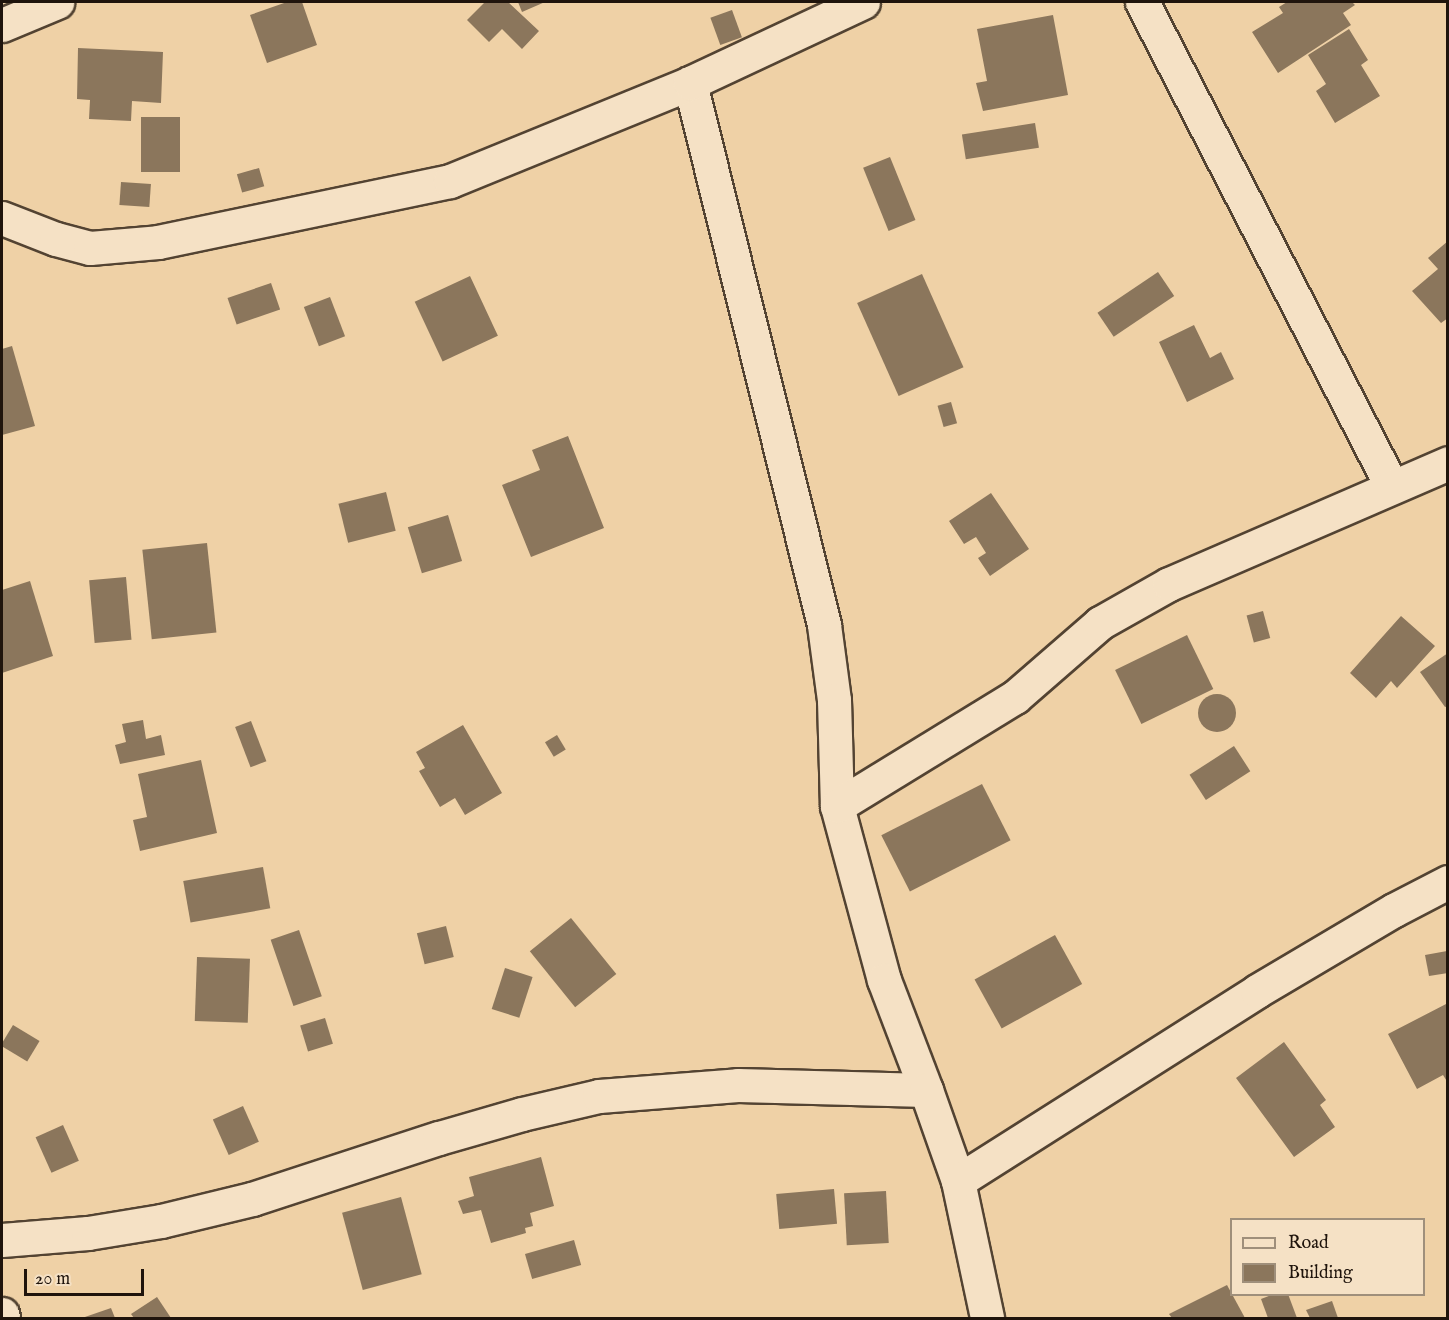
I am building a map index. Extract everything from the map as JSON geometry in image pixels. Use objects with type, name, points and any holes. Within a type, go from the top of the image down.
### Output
[{"type":"street","points":[[2,26],[57,2]]},
{"type":"street","points":[[2,218],[46,236],[90,248],[158,242],[450,180],[690,83],[863,2]]},
{"type":"street","points":[[1142,2],[1391,485]]},
{"type":"street","points":[[690,83],[824,625],[834,700],[837,806],[884,980],[958,1181],[987,1318]]},
{"type":"street","points":[[837,806],[1016,697],[1100,623],[1149,595],[1391,485],[1448,463]]},
{"type":"street","points":[[958,1181],[1257,991],[1394,910],[1448,882]]},
{"type":"street","points":[[2,1240],[88,1233],[160,1221],[252,1199],[522,1113],[599,1096],[738,1085],[926,1090]]},
{"type":"building","points":[[287,2],[302,2],[317,45],[267,63],[250,15]]},
{"type":"building","points":[[485,2],[508,2],[539,31],[522,49],[502,29],[489,42],[467,20]]},
{"type":"building","points":[[518,2],[545,2],[522,12]]},
{"type":"building","points":[[1287,2],[1352,2],[1355,5],[1343,13],[1351,25],[1278,73],[1252,32],[1283,13],[1279,7]]},
{"type":"building","points":[[732,10],[742,37],[720,45],[710,18]]},
{"type":"building","points":[[1053,15],[1068,95],[983,111],[976,83],[987,81],[977,29]]},
{"type":"building","points":[[1349,29],[1368,60],[1361,65],[1380,96],[1335,123],[1316,91],[1326,84],[1308,55]]},
{"type":"building","points":[[78,48],[163,52],[161,103],[132,101],[131,121],[89,119],[90,100],[77,99]]},
{"type":"building","points":[[141,117],[180,117],[180,172],[141,172]]},
{"type":"building","points":[[1035,123],[1039,148],[966,159],[962,135]]},
{"type":"building","points":[[890,157],[915,220],[889,231],[863,168]]},
{"type":"building","points":[[259,168],[264,186],[242,193],[237,174]]},
{"type":"building","points":[[121,182],[151,184],[149,207],[119,205]]},
{"type":"building","points":[[1448,241],[1448,318],[1441,323],[1412,291],[1438,269],[1428,258]]},
{"type":"building","points":[[1158,272],[1174,296],[1114,337],[1097,313]]},
{"type":"building","points":[[922,274],[963,367],[899,396],[857,303]]},
{"type":"building","points":[[470,276],[498,336],[443,362],[415,302]]},
{"type":"building","points":[[271,283],[280,309],[237,324],[228,298]]},
{"type":"building","points":[[330,297],[345,336],[319,346],[304,307]]},
{"type":"building","points":[[1194,325],[1210,358],[1221,352],[1234,379],[1187,402],[1159,342]]},
{"type":"building","points":[[12,346],[35,426],[2,435],[2,349]]},
{"type":"building","points":[[951,402],[957,423],[944,427],[938,406]]},
{"type":"building","points":[[568,436],[604,528],[531,557],[502,485],[540,470],[532,450]]},
{"type":"building","points":[[386,492],[396,531],[348,543],[338,504]]},
{"type":"building","points":[[991,493],[1029,549],[990,576],[978,558],[986,553],[976,537],[964,544],[949,521]]},
{"type":"building","points":[[448,515],[462,561],[422,573],[408,527]]},
{"type":"building","points":[[207,543],[216,633],[152,639],[142,550]]},
{"type":"building","points":[[126,577],[131,640],[95,643],[89,580]]},
{"type":"building","points":[[30,581],[53,656],[2,673],[2,590]]},
{"type":"building","points":[[1263,611],[1270,638],[1254,642],[1247,615]]},
{"type":"building","points":[[1401,616],[1435,646],[1397,688],[1391,681],[1376,698],[1350,673]]},
{"type":"building","points":[[1187,635],[1213,689],[1141,724],[1115,670]]},
{"type":"building","points":[[1448,653],[1448,706],[1445,707],[1420,672]]},
{"type":"building","points":[[1217,694],[1230,700],[1236,713],[1230,726],[1217,732],[1204,726],[1198,713],[1204,700]]},
{"type":"building","points":[[143,720],[146,739],[161,735],[165,755],[120,764],[115,745],[126,742],[122,724]]},
{"type":"building","points":[[251,721],[266,761],[251,767],[235,727]]},
{"type":"building","points":[[463,725],[502,793],[465,815],[455,798],[440,807],[419,771],[425,768],[416,752]]},
{"type":"building","points":[[557,735],[566,750],[554,757],[545,742]]},
{"type":"building","points":[[1234,746],[1250,771],[1206,800],[1190,775]]},
{"type":"building","points":[[201,760],[217,833],[140,851],[133,820],[147,817],[138,774]]},
{"type":"building","points":[[982,784],[1011,840],[910,891],[881,835]]},
{"type":"building","points":[[263,867],[270,908],[191,922],[183,881]]},
{"type":"building","points":[[571,918],[616,974],[575,1007],[530,951]]},
{"type":"building","points":[[446,926],[454,957],[425,964],[417,933]]},
{"type":"building","points":[[299,930],[322,996],[293,1006],[271,940]]},
{"type":"building","points":[[1055,935],[1082,984],[1002,1029],[975,980]]},
{"type":"building","points":[[1447,951],[1448,973],[1429,976],[1425,955]]},
{"type":"building","points":[[197,957],[250,959],[248,1023],[195,1021]]},
{"type":"building","points":[[505,968],[533,977],[519,1018],[492,1009]]},
{"type":"building","points":[[1448,1003],[1448,1083],[1443,1075],[1417,1089],[1388,1034]]},
{"type":"building","points":[[325,1018],[333,1044],[308,1051],[300,1026]]},
{"type":"building","points":[[13,1025],[40,1041],[27,1062],[2,1046]]},
{"type":"building","points":[[1284,1042],[1326,1100],[1320,1105],[1335,1127],[1294,1157],[1236,1078]]},
{"type":"building","points":[[243,1106],[259,1142],[229,1155],[213,1119]]},
{"type":"building","points":[[63,1125],[79,1161],[51,1173],[36,1137]]},
{"type":"building","points":[[541,1157],[554,1206],[530,1213],[533,1226],[525,1228],[526,1233],[491,1243],[481,1210],[463,1214],[458,1201],[474,1196],[469,1177]]},
{"type":"building","points":[[834,1189],[837,1224],[779,1229],[776,1194]]},
{"type":"building","points":[[886,1191],[889,1243],[847,1245],[844,1193]]},
{"type":"building","points":[[401,1197],[422,1274],[363,1290],[342,1213]]},
{"type":"building","points":[[574,1240],[581,1265],[532,1279],[525,1254]]},
{"type":"building","points":[[1227,1285],[1230,1296],[1233,1296],[1245,1318],[1172,1318],[1169,1314]]},
{"type":"building","points":[[1269,1296],[1289,1296],[1297,1318],[1268,1318],[1261,1299]]},
{"type":"building","points":[[157,1297],[171,1318],[134,1318],[131,1314]]},
{"type":"building","points":[[1332,1301],[1338,1318],[1310,1318],[1306,1310]]},
{"type":"building","points":[[111,1308],[115,1318],[82,1318]]}]
